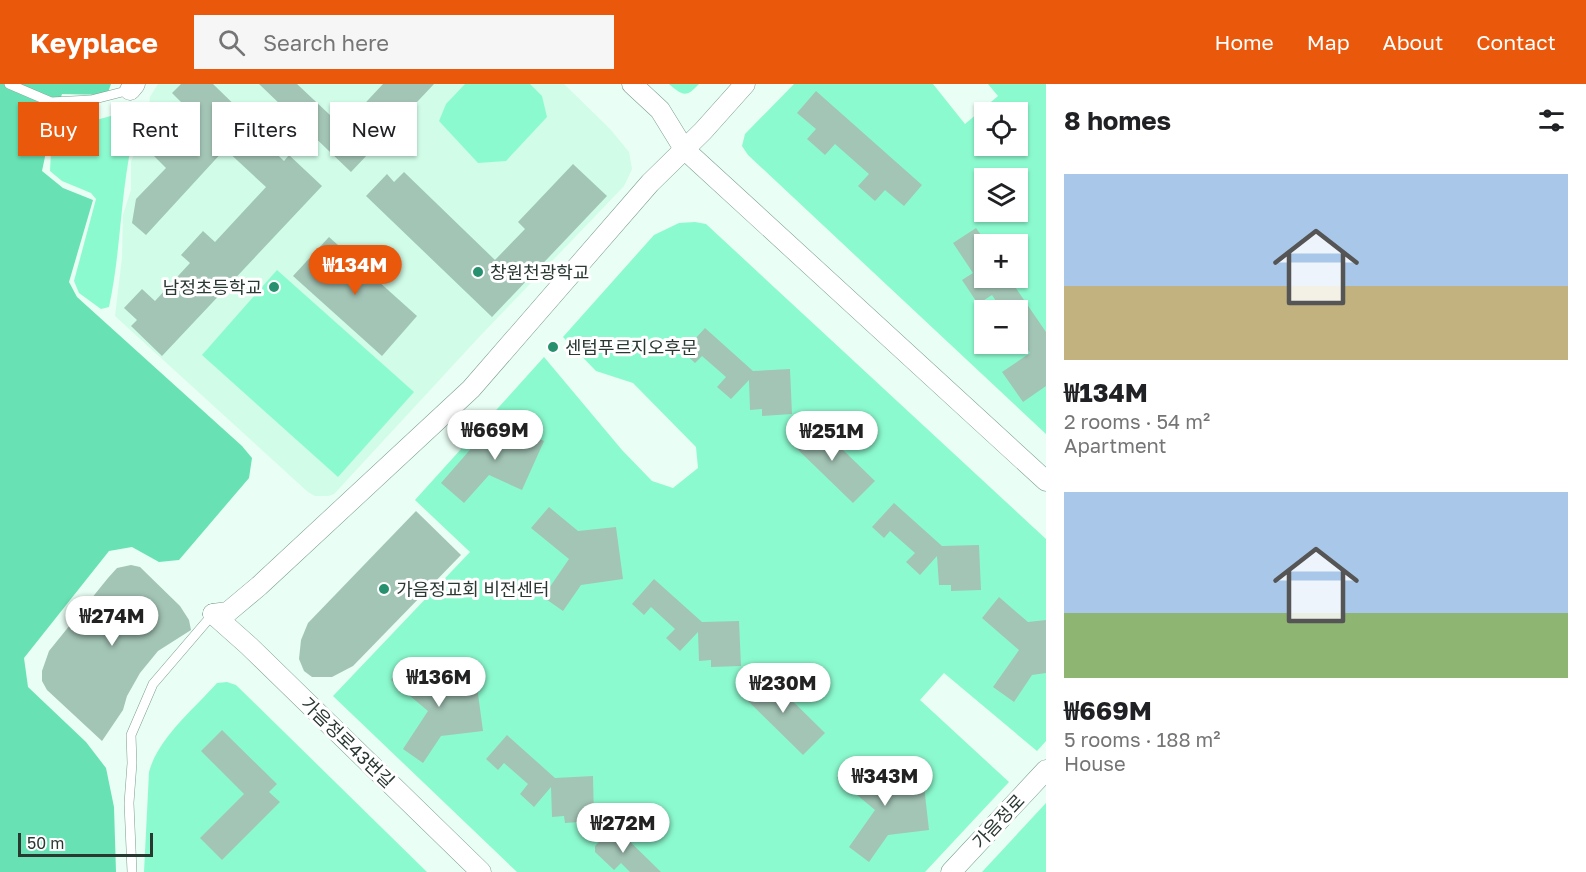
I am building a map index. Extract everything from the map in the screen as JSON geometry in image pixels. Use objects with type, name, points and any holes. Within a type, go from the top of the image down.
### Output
[{"type":"street","points":[[632,84],[660,110],[684,148],[1046,481]]},
{"type":"street","points":[[213,614],[228,612],[259,586],[471,389],[650,183],[703,131],[744,84]]},
{"type":"street","name":"가음정로43번길","points":[[213,614],[249,646],[481,872]]},
{"type":"street","name":"가음정로","points":[[951,872],[1046,770]]},
{"type":"lane","points":[[9,84],[51,102],[91,100],[132,87]]},
{"type":"lane","points":[[132,872],[129,803],[132,763],[131,735],[153,684],[213,614]]},
{"type":"shaded area","name":"남정초등학교","points":[[158,84],[564,84],[610,129],[629,152],[632,169],[624,186],[480,336],[334,494],[315,496],[115,316],[122,258],[123,215],[131,190],[131,162],[133,156],[200,156],[200,102],[149,102]]},
{"type":"green space","points":[[0,84],[111,84],[107,95],[62,94],[59,102],[18,102],[18,156],[45,156],[42,171],[63,188],[93,200],[69,282],[77,297],[242,446],[252,458],[249,478],[179,560],[159,562],[132,547],[109,551],[24,658],[28,687],[86,742],[106,768],[114,807],[116,872],[0,872]]},
{"type":"green space","points":[[465,84],[530,84],[542,96],[547,117],[506,161],[478,163],[439,121],[446,104]]},
{"type":"green space","points":[[669,84],[699,84],[691,92],[684,94]]},
{"type":"green space","points":[[794,84],[933,84],[965,124],[974,116],[974,156],[1028,156],[1028,102],[991,102],[998,96],[988,84],[1046,84],[1046,434],[748,155],[742,146],[745,134]]},
{"type":"green space","points":[[111,116],[111,156],[130,156],[109,307],[101,309],[79,293],[74,281],[96,199],[91,193],[62,181],[50,171],[51,156],[99,156],[99,119]]},
{"type":"green space","points":[[679,223],[706,224],[1046,539],[1046,741],[1037,751],[944,673],[920,700],[1009,782],[925,872],[517,872],[333,696],[470,552],[415,500],[544,357],[622,450],[652,481],[673,488],[698,468],[696,447],[633,383],[596,371],[563,337],[654,235]]},
{"type":"green space","points":[[277,270],[414,392],[338,477],[202,355]]},
{"type":"green space","points":[[227,682],[236,685],[427,872],[144,872],[149,772],[154,759],[168,736],[217,683]]},
{"type":"green space","points":[[1046,803],[1046,872],[982,872]]},
{"type":"building","points":[[181,84],[213,84],[232,102],[212,102],[212,156],[219,156],[146,235],[132,223],[136,199],[166,168],[154,156],[200,156],[200,102],[181,102],[172,93]]},
{"type":"building","points":[[259,84],[297,84],[316,102],[278,102]]},
{"type":"building","points":[[383,84],[434,84],[417,102],[366,102]]},
{"type":"building","points":[[816,91],[922,185],[904,206],[885,190],[875,201],[858,186],[869,174],[835,144],[825,155],[807,139],[816,129],[797,113]]},
{"type":"building","points":[[318,104],[330,115],[330,152],[318,140]]},
{"type":"building","points":[[233,156],[279,156],[284,161],[290,156],[322,186],[162,356],[131,326],[137,320],[124,308],[142,289],[155,301],[190,263],[181,255],[203,231],[215,242],[266,187]]},
{"type":"building","points":[[334,156],[366,156],[351,172]]},
{"type":"building","points":[[573,164],[607,196],[492,317],[366,196],[387,174],[394,182],[404,172],[495,260],[525,229],[518,222]]},
{"type":"building","points":[[976,228],[980,234],[974,234],[974,288],[1016,288],[1024,300],[995,300],[992,295],[984,300],[975,300],[962,280],[973,273],[953,243]]},
{"type":"building","points":[[329,237],[417,316],[382,356],[293,276]]},
{"type":"building","points":[[1028,306],[1046,332],[1046,386],[1023,402],[1002,372],[1030,353],[1028,350]]},
{"type":"building","points":[[705,328],[753,371],[790,369],[792,414],[762,416],[762,409],[750,410],[749,380],[731,399],[717,387],[726,377],[702,356],[695,363],[683,352]]},
{"type":"building","points":[[496,420],[544,441],[522,490],[489,475],[464,503],[441,483]]},
{"type":"building","points":[[812,420],[875,481],[853,503],[790,442]]},
{"type":"building","points":[[894,503],[942,546],[979,545],[981,590],[951,591],[951,585],[939,585],[937,556],[920,575],[906,562],[915,553],[890,531],[884,538],[872,527]]},
{"type":"building","points":[[549,507],[578,531],[616,527],[623,579],[581,585],[563,611],[543,597],[569,559],[531,528]]},
{"type":"building","name":"가음정교회 비전센터","points":[[416,511],[461,555],[353,666],[332,677],[312,677],[304,671],[299,659],[301,640],[308,623]]},
{"type":"building","points":[[131,565],[140,567],[180,606],[189,620],[191,630],[158,651],[140,673],[127,696],[123,710],[102,741],[47,690],[42,681],[42,671],[49,651],[108,578],[117,568]]},
{"type":"building","points":[[654,579],[702,622],[739,621],[741,666],[711,667],[711,660],[699,661],[698,632],[680,651],[666,638],[675,629],[651,607],[644,615],[632,604]]},
{"type":"building","points":[[999,597],[1028,622],[1046,620],[1046,673],[1032,675],[1014,702],[993,687],[1019,650],[982,618]]},
{"type":"building","points":[[408,659],[438,683],[476,679],[483,731],[441,736],[423,763],[403,749],[428,711],[391,680]]},
{"type":"building","points":[[763,672],[825,733],[803,755],[741,694]]},
{"type":"building","points":[[222,730],[277,784],[269,792],[280,802],[222,860],[200,838],[244,794],[201,751]]},
{"type":"building","points":[[507,735],[555,778],[593,776],[594,821],[565,823],[564,816],[552,817],[551,787],[534,807],[520,794],[528,784],[504,763],[498,770],[486,759]]},
{"type":"building","points":[[854,757],[884,782],[923,777],[929,830],[888,835],[869,862],[849,847],[875,810],[837,778]]},
{"type":"building","points":[[612,829],[617,829],[661,872],[630,872],[621,863],[614,870],[595,852],[595,846]]},
{"type":"place","name":"창원천광학교","points":[[478,272]]},
{"type":"place","name":"남정초등학교","points":[[274,287]]},
{"type":"place","name":"센텀푸르지오후문","points":[[553,347]]},
{"type":"place","name":"가음정교회 비전센터","points":[[384,589]]}]
